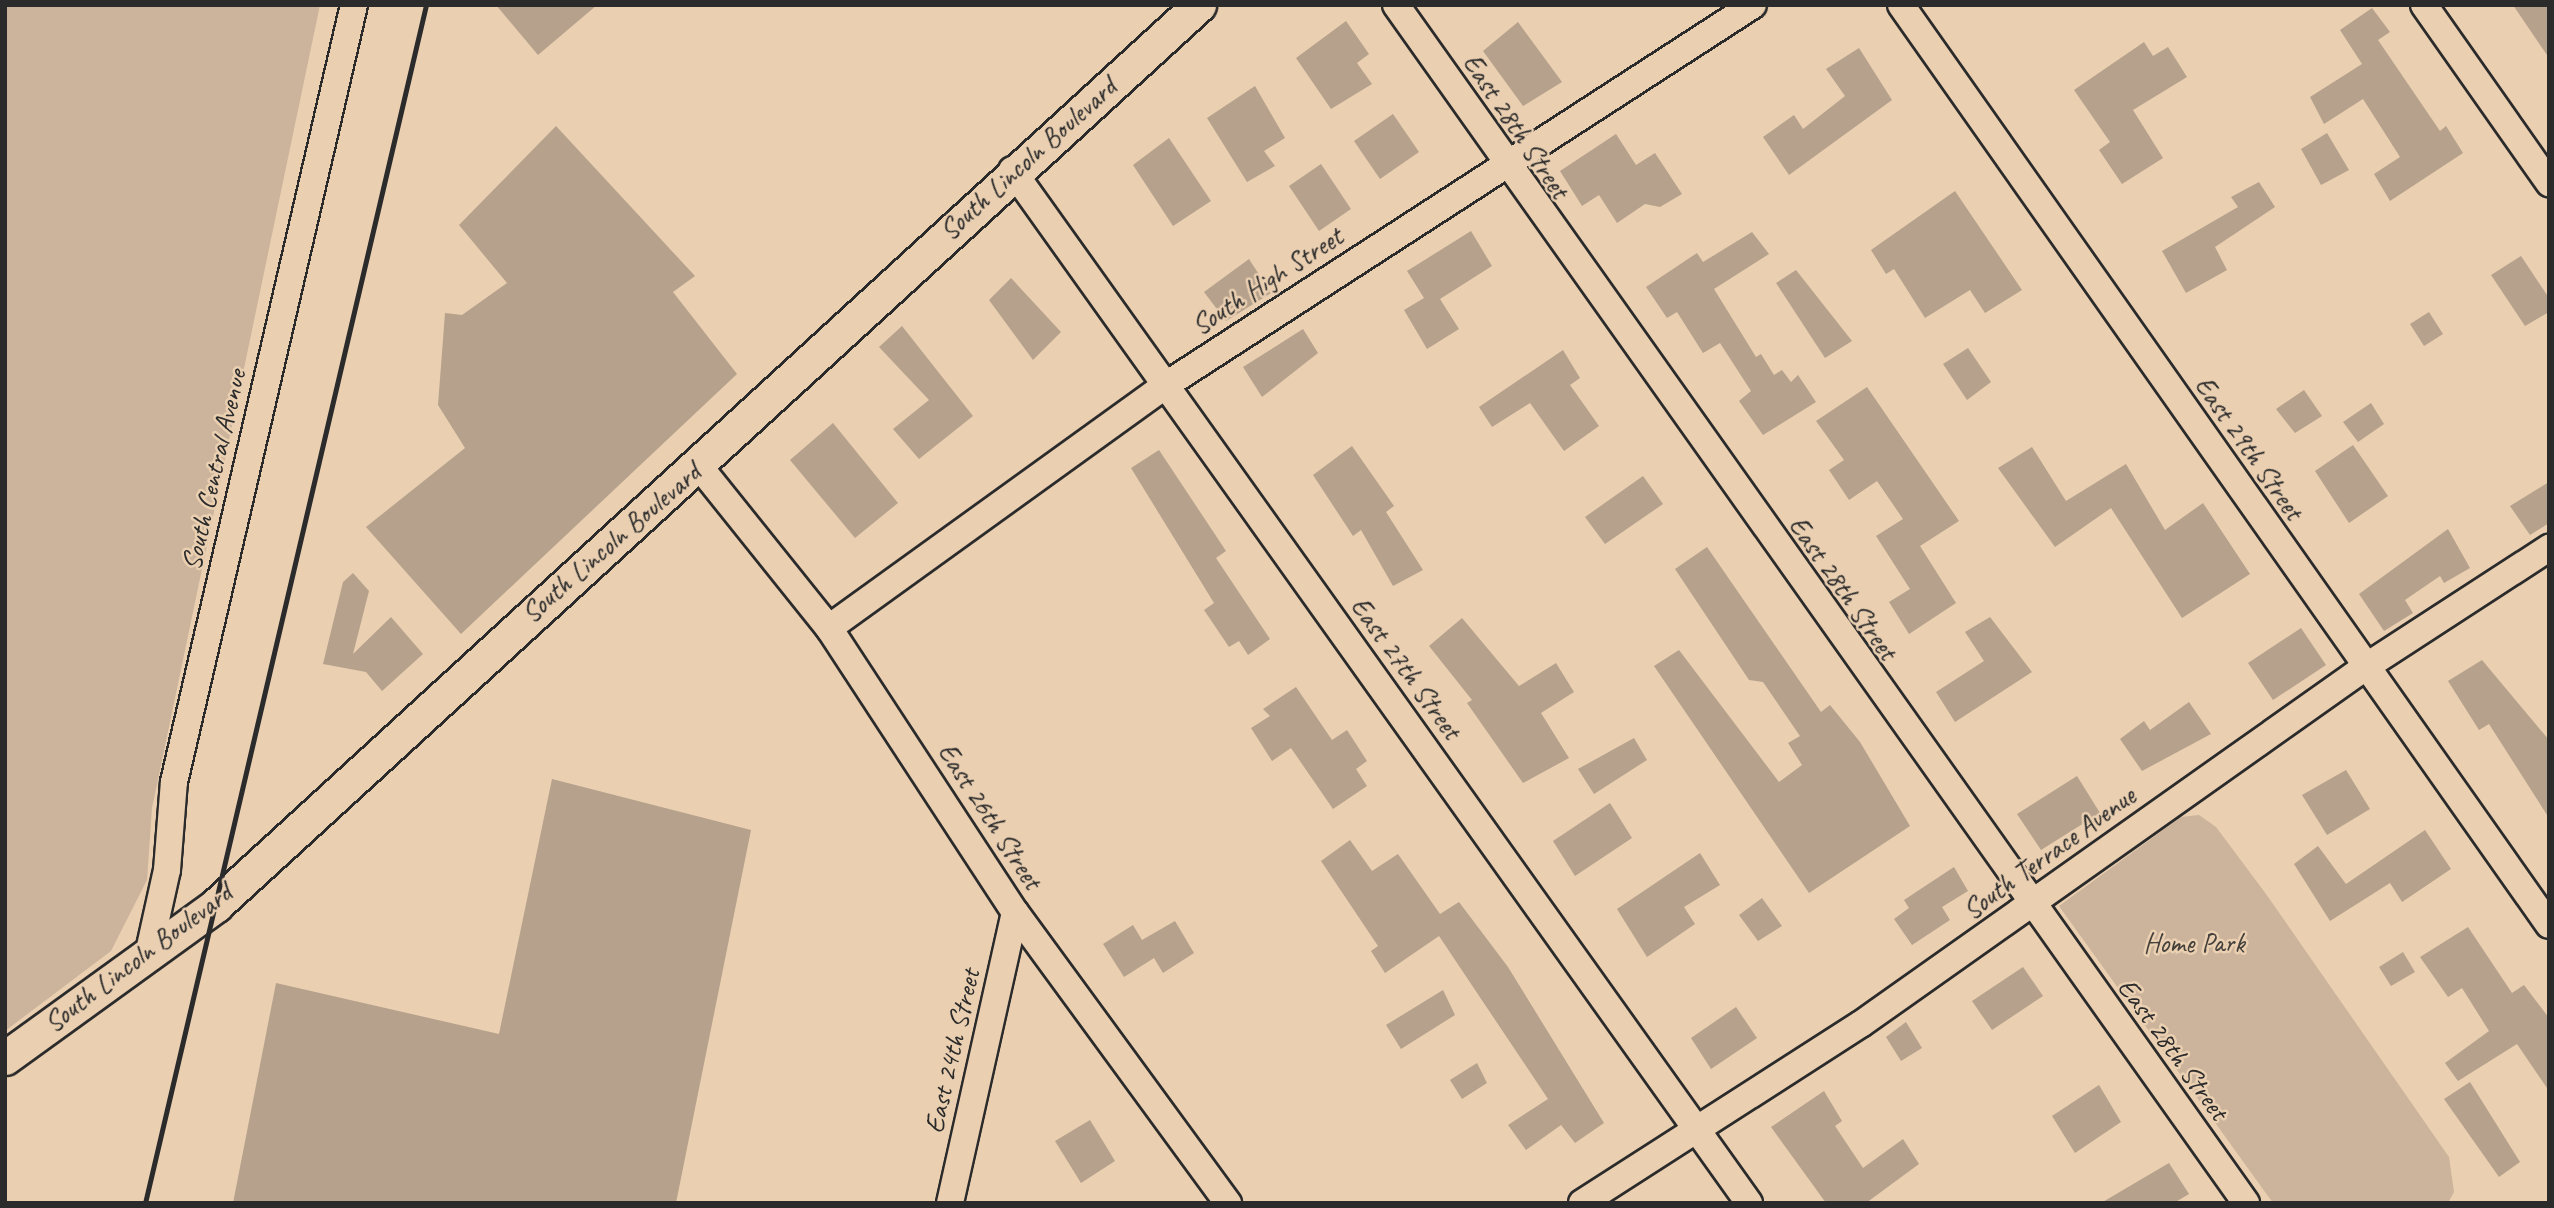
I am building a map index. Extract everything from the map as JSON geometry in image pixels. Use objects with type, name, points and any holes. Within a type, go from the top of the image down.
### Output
[{"type":"street","name":"South Central Avenue","points":[[149,951],[167,870],[174,782],[354,5]]},
{"type":"street","name":"South Lincoln Boulevard","points":[[5,1058],[216,905],[464,671],[699,466],[1012,170],[1199,5]]},
{"type":"street","name":"East 28th Street","points":[[1396,5],[1503,165],[2031,908],[2246,1203]]},
{"type":"street","name":"South High Street","points":[[829,628],[1166,385],[1753,5]]},
{"type":"street","name":"East 29th Street","points":[[1901,5],[2364,668],[2549,925]]},
{"type":"street","points":[[2424,5],[2549,183]]},
{"type":"street","name":"East 27th Street","points":[[1012,170],[1749,1203]]},
{"type":"street","name":"East 26th Street","points":[[699,466],[829,628],[1016,912],[1228,1203]]},
{"type":"street","name":"South Terrace Avenue","points":[[1582,1203],[1694,1125],[1861,1024],[2031,908],[2364,668],[2549,548]]},
{"type":"street","name":"East 24th Street","points":[[950,1203],[1016,912]]},
{"type":"green space","points":[[5,5],[320,5],[152,808],[147,880],[111,951],[5,1031]]},
{"type":"green space","name":"Home Park","points":[[2199,815],[2216,827],[2266,894],[2449,1157],[2454,1192],[2448,1203],[2273,1203],[2059,906],[2181,817]]},
{"type":"building","points":[[496,5],[597,5],[538,55]]},
{"type":"building","points":[[2513,5],[2549,5],[2549,58]]},
{"type":"building","points":[[2372,8],[2390,32],[2378,40],[2440,131],[2446,126],[2463,153],[2390,201],[2374,174],[2400,157],[2363,99],[2324,124],[2310,97],[2362,64],[2340,30]]},
{"type":"building","points":[[1346,21],[1369,54],[1357,63],[1372,84],[1331,109],[1296,58]]},
{"type":"building","points":[[1518,22],[1562,82],[1523,106],[1483,51]]},
{"type":"building","points":[[2144,42],[2153,56],[2168,47],[2187,77],[2133,110],[2163,158],[2122,184],[2099,150],[2110,142],[2074,90]]},
{"type":"building","points":[[1859,48],[1892,100],[1789,175],[1763,137],[1794,115],[1803,129],[1845,96],[1826,69]]},
{"type":"building","points":[[1255,86],[1285,138],[1264,151],[1275,166],[1247,182],[1207,118]]},
{"type":"building","points":[[1393,114],[1419,152],[1380,179],[1354,141]]},
{"type":"building","points":[[556,126],[695,276],[673,292],[737,374],[461,634],[366,527],[465,448],[438,405],[445,313],[462,315],[507,283],[459,225]]},
{"type":"building","points":[[2327,133],[2349,170],[2321,185],[2301,149]]},
{"type":"building","points":[[1616,134],[1636,165],[1655,153],[1682,194],[1660,207],[1645,204],[1617,223],[1599,195],[1582,206],[1560,171]]},
{"type":"building","points":[[1169,138],[1211,201],[1173,226],[1133,165]]},
{"type":"building","points":[[1321,164],[1351,209],[1319,231],[1289,186]]},
{"type":"building","points":[[2259,182],[2275,207],[2215,247],[2227,270],[2186,293],[2162,251],[2238,207],[2231,197]]},
{"type":"building","points":[[1955,191],[2022,290],[1985,313],[1970,290],[1925,318],[1894,269],[1886,274],[1871,250]]},
{"type":"building","points":[[1471,231],[1492,266],[1440,299],[1459,329],[1427,349],[1404,310],[1424,298],[1407,271]]},
{"type":"building","points":[[1752,232],[1769,254],[1714,289],[1756,357],[1761,354],[1774,375],[1782,370],[1791,382],[1798,375],[1816,402],[1763,435],[1739,401],[1751,391],[1720,343],[1703,353],[1677,312],[1667,318],[1646,287],[1697,253],[1703,262]]},
{"type":"building","points":[[2521,256],[2549,298],[2549,312],[2525,326],[2491,275]]},
{"type":"building","points":[[1249,259],[1271,293],[1226,321],[1204,292]]},
{"type":"building","points":[[1796,270],[1852,341],[1825,358],[1776,283]]},
{"type":"building","points":[[1011,278],[1061,332],[1033,360],[989,300]]},
{"type":"building","points":[[2429,312],[2443,334],[2424,346],[2410,324]]},
{"type":"building","points":[[902,326],[973,416],[919,459],[893,429],[929,400],[879,347]]},
{"type":"building","points":[[1303,329],[1318,353],[1262,397],[1243,367]]},
{"type":"building","points":[[1968,348],[1991,382],[1967,400],[1943,364]]},
{"type":"building","points":[[1563,350],[1580,378],[1570,385],[1599,426],[1564,451],[1530,403],[1492,427],[1479,407]]},
{"type":"building","points":[[1867,387],[1959,521],[1920,546],[1956,603],[1909,634],[1889,602],[1910,589],[1876,536],[1903,519],[1877,481],[1849,500],[1829,470],[1844,460],[1816,421]]},
{"type":"building","points":[[2304,390],[2322,416],[2295,433],[2276,409]]},
{"type":"building","points":[[2371,403],[2384,424],[2358,442],[2343,422]]},
{"type":"building","points":[[833,423],[898,503],[855,538],[790,460]]},
{"type":"building","points":[[2353,445],[2388,496],[2349,523],[2315,471]]},
{"type":"building","points":[[1352,446],[1394,506],[1386,512],[1423,570],[1393,586],[1361,530],[1353,536],[1313,475]]},
{"type":"building","points":[[2032,447],[2066,501],[2126,464],[2165,530],[2203,503],[2250,574],[2182,618],[2111,508],[2055,547],[1998,468]]},
{"type":"building","points":[[1159,450],[1226,551],[1216,558],[1270,639],[1248,655],[1239,641],[1229,647],[1204,610],[1214,603],[1131,468]]},
{"type":"building","points":[[1643,476],[1663,504],[1605,544],[1585,517]]},
{"type":"building","points":[[2549,482],[2549,523],[2530,535],[2510,506]]},
{"type":"building","points":[[2448,529],[2470,568],[2444,583],[2440,576],[2405,600],[2413,613],[2384,631],[2359,594]]},
{"type":"building","points":[[1707,547],[1821,712],[1830,705],[1860,742],[1910,826],[1809,893],[1654,666],[1679,650],[1779,782],[1802,765],[1788,743],[1800,736],[1763,682],[1749,680],[1675,569]]},
{"type":"building","points":[[353,573],[369,591],[353,654],[391,617],[423,654],[382,691],[366,672],[323,664],[343,582]]},
{"type":"building","points":[[1990,617],[2032,672],[1955,722],[1936,692],[1984,661],[1965,632]]},
{"type":"building","points":[[1462,618],[1519,686],[1556,663],[1574,692],[1541,713],[1569,758],[1523,783],[1467,703],[1472,700],[1429,646]]},
{"type":"building","points":[[2301,628],[2326,665],[2273,700],[2248,663]]},
{"type":"building","points":[[2482,660],[2549,740],[2549,818],[2489,724],[2479,730],[2448,681]]},
{"type":"building","points":[[1296,687],[1332,740],[1347,730],[1367,761],[1356,769],[1367,786],[1333,809],[1291,748],[1272,761],[1251,728],[1270,716],[1263,709]]},
{"type":"building","points":[[2189,702],[2211,734],[2142,771],[2120,739],[2144,721],[2150,730]]},
{"type":"building","points":[[1634,738],[1647,760],[1594,794],[1578,769]]},
{"type":"building","points":[[2346,770],[2370,809],[2327,835],[2302,795]]},
{"type":"building","points":[[2077,776],[2100,813],[2041,850],[2017,814]]},
{"type":"building","points":[[552,779],[751,830],[676,1203],[233,1203],[276,983],[499,1034]]},
{"type":"building","points":[[1610,803],[1632,838],[1575,876],[1553,841]]},
{"type":"building","points":[[2425,830],[2451,869],[2402,902],[2390,883],[2330,921],[2294,864],[2318,846],[2346,884]]},
{"type":"building","points":[[1350,840],[1372,871],[1398,854],[1440,914],[1459,902],[1508,967],[1604,1123],[1575,1143],[1561,1125],[1526,1150],[1508,1125],[1548,1099],[1439,936],[1385,973],[1371,951],[1378,946],[1321,861]]},
{"type":"building","points":[[1700,853],[1720,885],[1684,907],[1695,924],[1647,957],[1617,909]]},
{"type":"building","points":[[1954,867],[1968,891],[1942,907],[1950,920],[1912,945],[1894,919],[1909,908],[1904,900]]},
{"type":"building","points":[[1762,898],[1782,926],[1758,941],[1739,915]]},
{"type":"building","points":[[1175,921],[1194,953],[1163,973],[1154,958],[1124,977],[1103,944],[1133,925],[1142,940]]},
{"type":"building","points":[[2468,927],[2512,993],[2524,985],[2549,1018],[2549,1091],[2517,1044],[2458,1081],[2445,1063],[2489,1031],[2462,988],[2448,997],[2420,957]]},
{"type":"building","points":[[2403,952],[2415,972],[2391,986],[2379,967]]},
{"type":"building","points":[[2023,967],[2043,996],[1992,1030],[1972,1001]]},
{"type":"building","points":[[1443,990],[1455,1015],[1401,1049],[1386,1025]]},
{"type":"building","points":[[1736,1007],[1757,1038],[1711,1069],[1691,1038]]},
{"type":"building","points":[[1906,1022],[1922,1048],[1901,1061],[1886,1037]]},
{"type":"building","points":[[1477,1063],[1487,1083],[1462,1099],[1450,1080]]},
{"type":"building","points":[[2470,1082],[2520,1162],[2499,1177],[2444,1099]]},
{"type":"building","points":[[2099,1085],[2121,1122],[2075,1153],[2052,1116]]},
{"type":"building","points":[[1824,1091],[1842,1121],[1835,1126],[1863,1168],[1903,1139],[1919,1164],[1866,1203],[1826,1203],[1771,1127]]},
{"type":"building","points":[[1090,1120],[1115,1161],[1081,1183],[1055,1141]]},
{"type":"building","points":[[2169,1163],[2189,1194],[2174,1203],[2101,1203]]},
{"type":"railway","points":[[145,1203],[426,5]]}]
